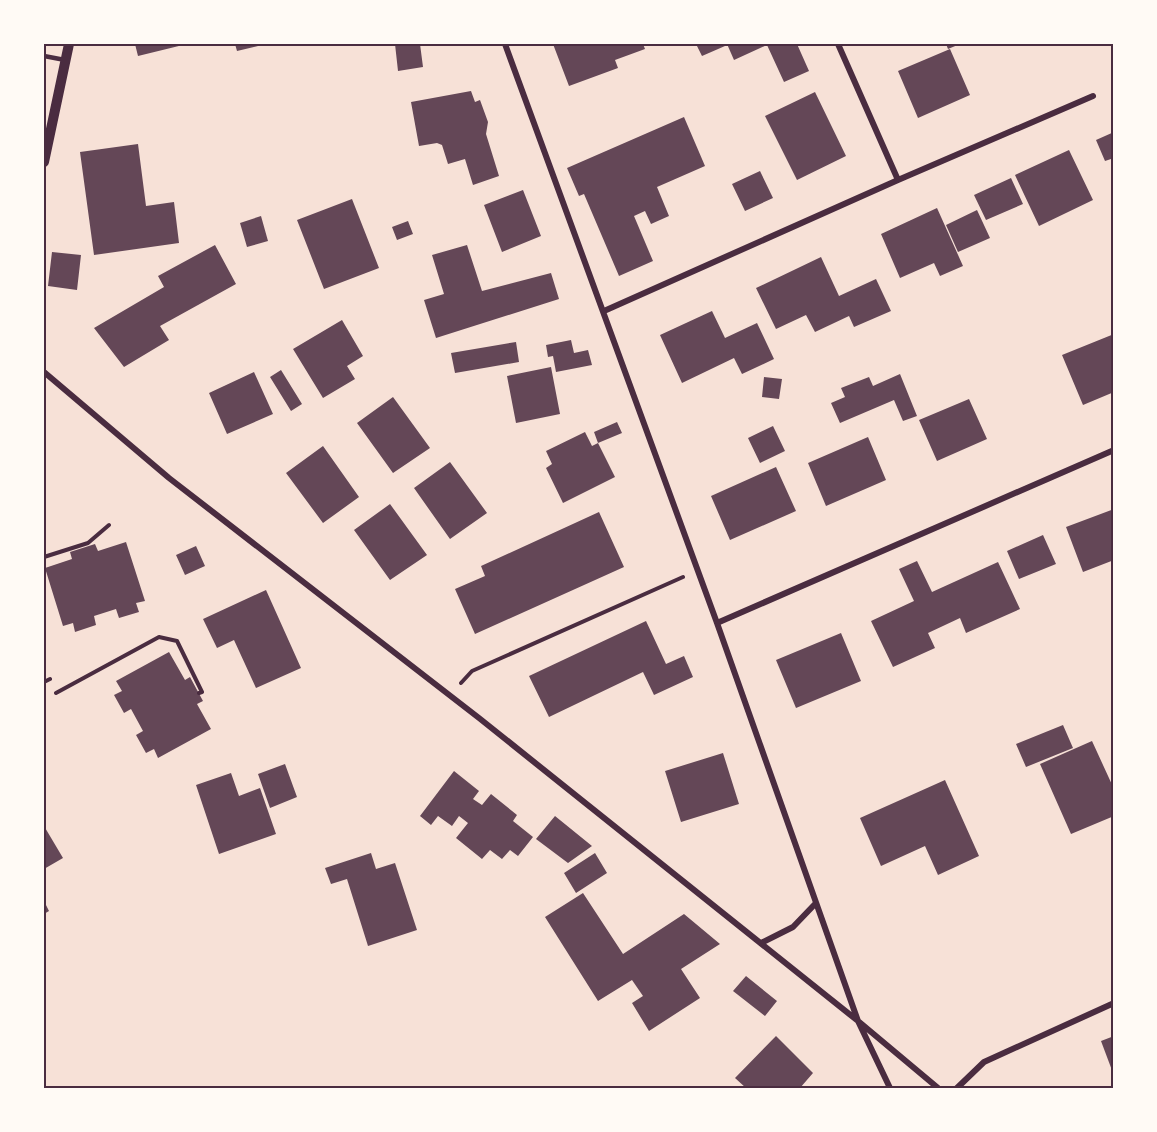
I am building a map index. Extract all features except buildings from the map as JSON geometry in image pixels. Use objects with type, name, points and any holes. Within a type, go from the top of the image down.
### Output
[{"type":"street","points":[[44,162],[69,44]]},
{"type":"street","points":[[505,44],[717,623],[858,1021],[890,1089]]},
{"type":"street","points":[[838,44],[898,180]]},
{"type":"street","points":[[604,311],[1093,96]]},
{"type":"street","points":[[44,372],[169,478],[450,695],[761,942],[938,1089]]},
{"type":"street","points":[[717,623],[1113,450]]},
{"type":"street","points":[[761,942],[793,927],[816,903]]},
{"type":"street","points":[[957,1089],[984,1062],[1113,1003]]},
{"type":"lane","points":[[44,56],[65,60]]},
{"type":"path","points":[[44,557],[88,543],[110,525]]},
{"type":"path","points":[[450,695],[472,671],[697,571]]},
{"type":"path","points":[[56,693],[159,637],[177,641],[202,692],[199,693]]},
{"type":"path","points":[[44,682],[50,679]]}]
